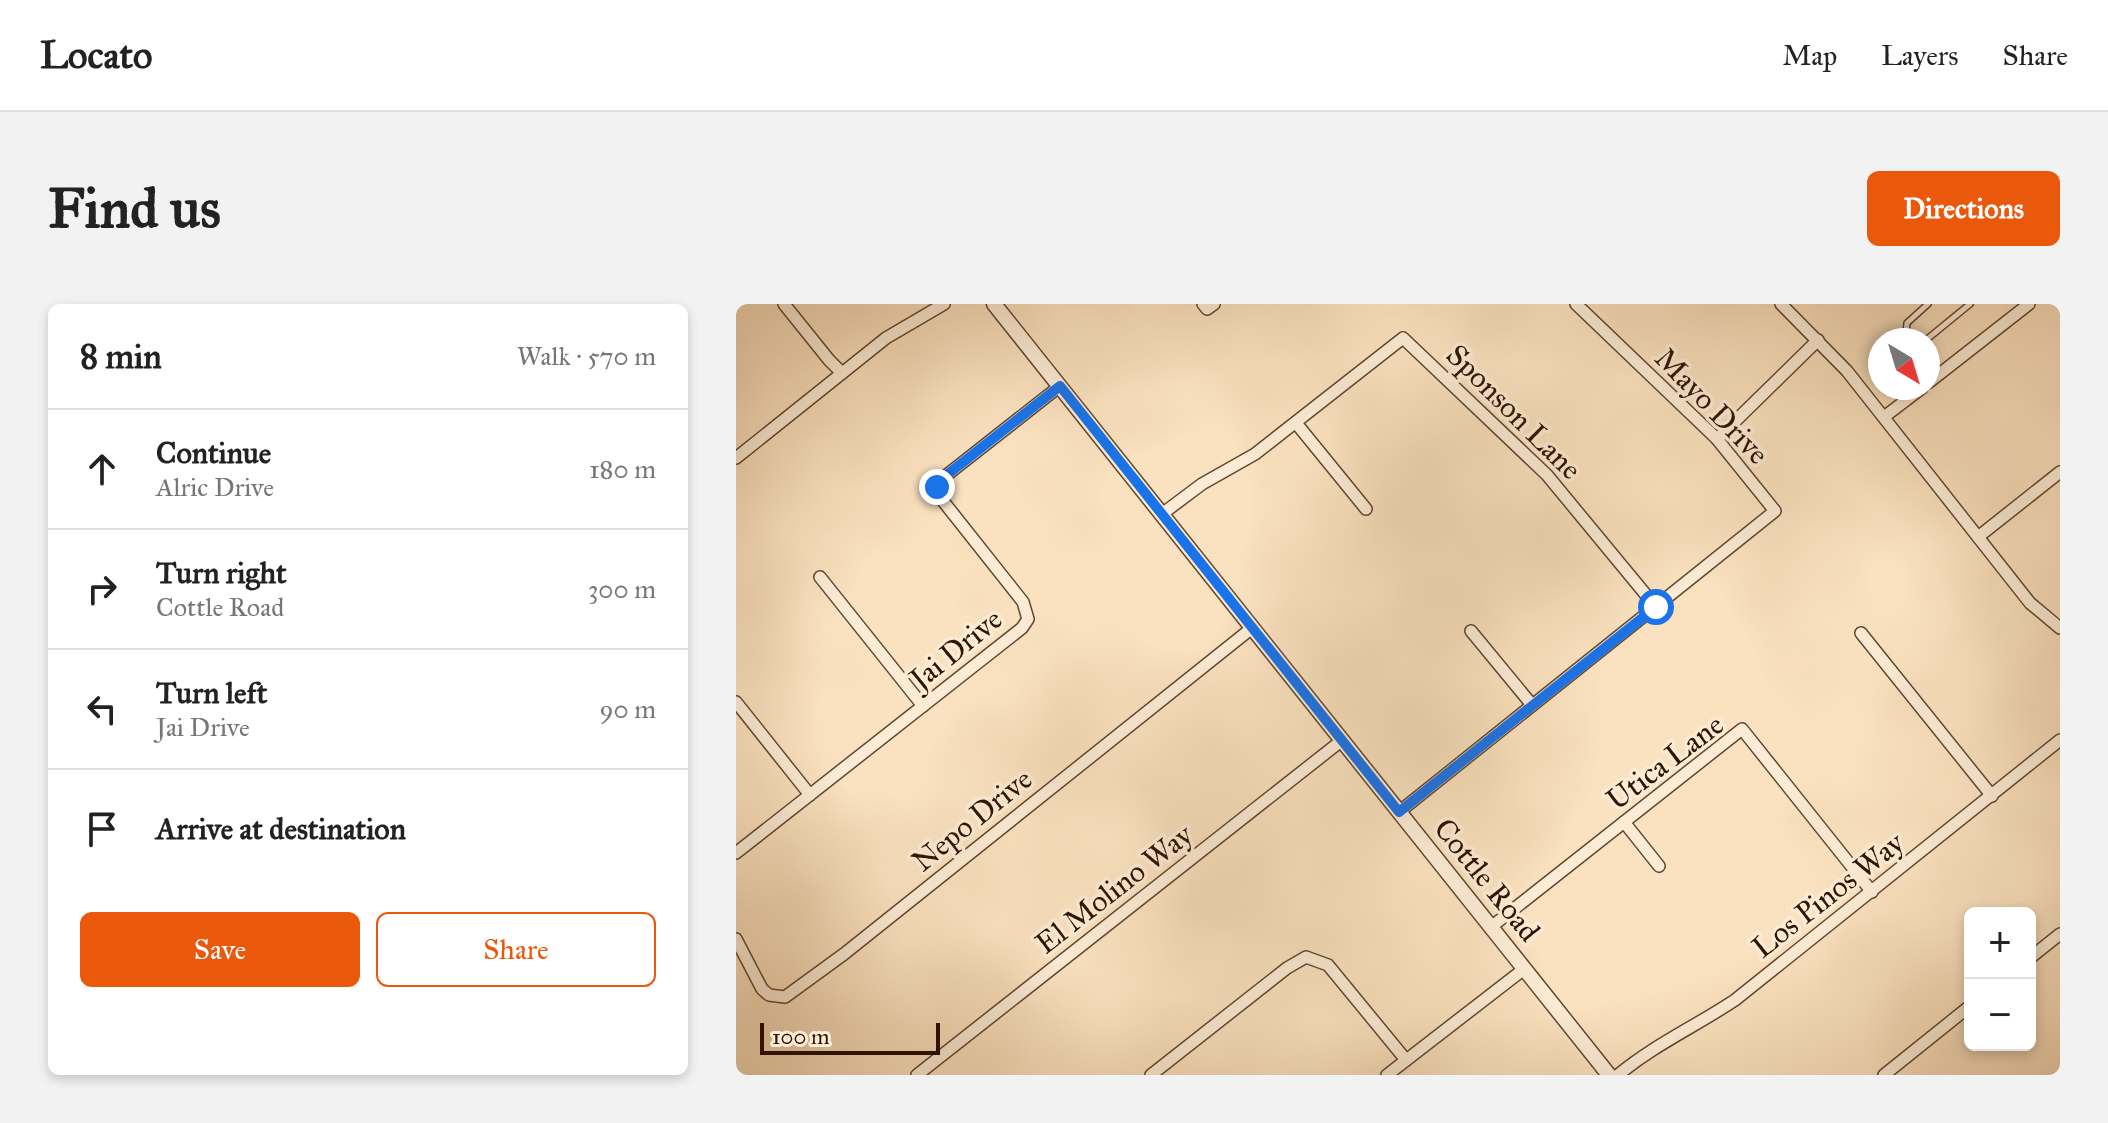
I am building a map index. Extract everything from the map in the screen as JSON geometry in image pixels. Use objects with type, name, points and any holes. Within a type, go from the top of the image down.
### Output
[{"type":"street","points":[[784,304],[842,373]]},
{"type":"street","points":[[736,458],[886,338],[944,304]]},
{"type":"street","name":"Cottle Road","points":[[994,304],[1609,1075]]},
{"type":"street","points":[[1203,304],[1207,309],[1214,304]]},
{"type":"street","name":"Mayo Drive","points":[[1576,304],[1717,439],[1775,511],[1656,607]]},
{"type":"street","points":[[1781,304],[1818,340],[1884,417],[2030,603],[2060,628]]},
{"type":"street","points":[[1940,374],[2029,304]]},
{"type":"street","name":"Sponson Lane","points":[[1162,514],[1202,484],[1255,454],[1403,338],[1559,488],[1656,607]]},
{"type":"street","points":[[1717,439],[1818,340]]},
{"type":"street","name":"Jai Drive","points":[[736,853],[1022,628],[1028,619],[1023,602],[943,501],[937,487],[948,474],[1060,386]]},
{"type":"street","points":[[1884,417],[1906,400]]},
{"type":"street","points":[[1296,423],[1366,509]]},
{"type":"street","points":[[1978,537],[2060,472]]},
{"type":"street","points":[[820,577],[923,706]]},
{"type":"street","points":[[1399,812],[1656,607]]},
{"type":"street","name":"Nepo Drive","points":[[736,939],[762,989],[769,995],[785,997],[856,944],[1252,628]]},
{"type":"street","points":[[1471,631],[1532,705]]},
{"type":"street","points":[[1861,633],[1992,796]]},
{"type":"street","points":[[736,702],[810,795]]},
{"type":"street","name":"Utica Lane","points":[[1491,927],[1742,729],[1872,892]]},
{"type":"street","name":"Los Pinos Way","points":[[1618,1075],[1645,1053],[1735,1000],[2060,740]]},
{"type":"street","name":"El Molino Way","points":[[917,1075],[1341,741]]},
{"type":"street","points":[[1624,822],[1659,866]]},
{"type":"street","points":[[2036,953],[2060,934]]},
{"type":"street","points":[[1151,1075],[1287,968],[1306,957],[1328,965],[1406,1060]]},
{"type":"street","points":[[1387,1075],[1524,969]]},
{"type":"street","points":[[1884,1075],[1964,1011]]},
{"type":"lane","points":[[1906,328],[1907,323],[1928,304]]},
{"type":"lane","points":[[1940,329],[1970,304]]},
{"type":"route","points":[[937,487],[948,474],[1060,386],[1399,812],[1656,607]]}]
